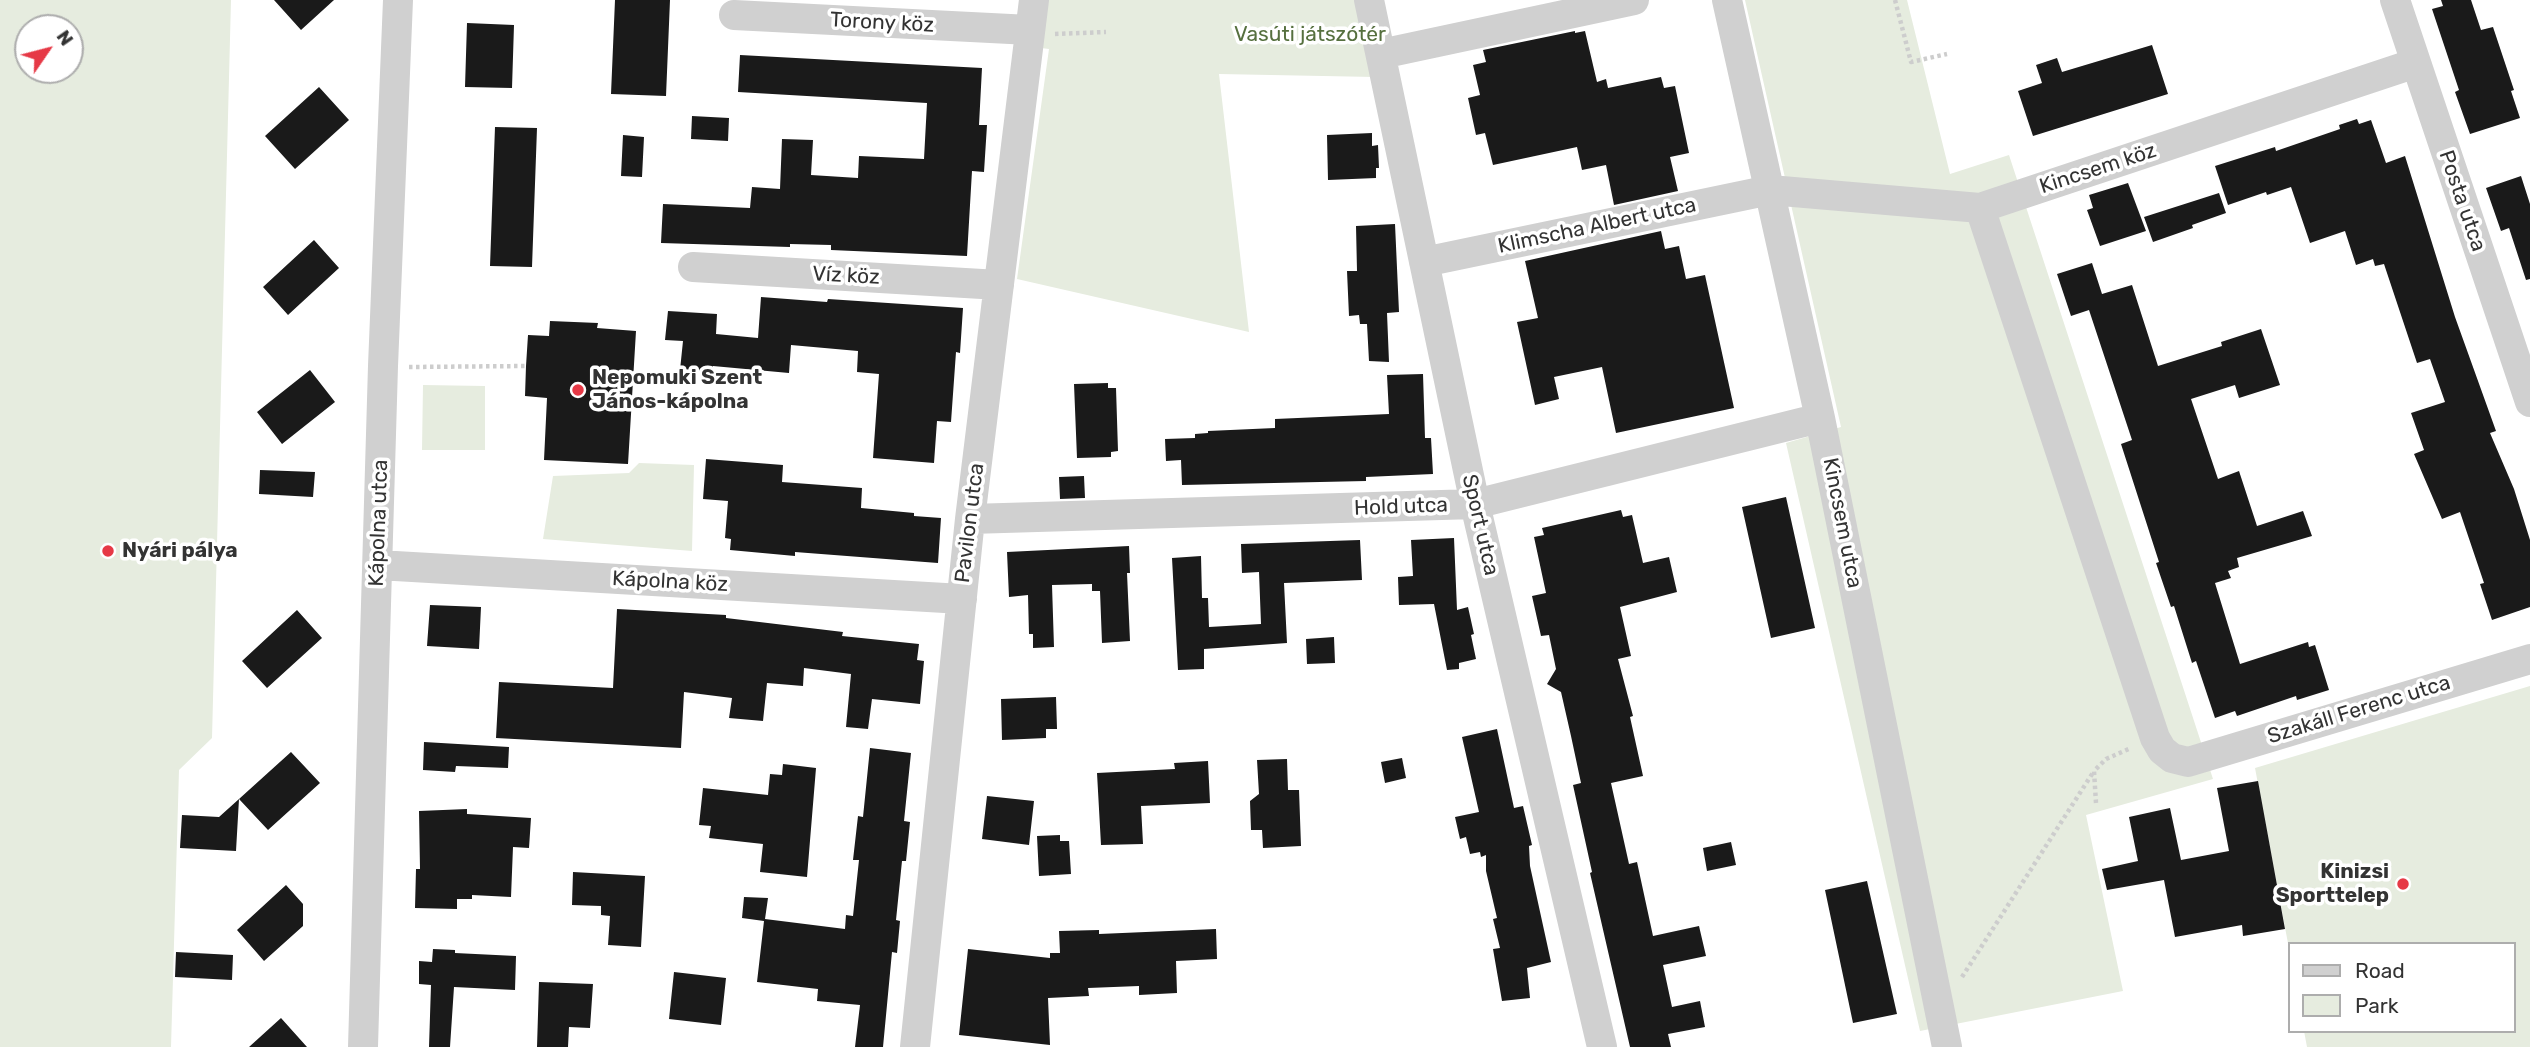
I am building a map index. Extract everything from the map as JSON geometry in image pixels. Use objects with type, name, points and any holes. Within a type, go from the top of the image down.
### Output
[{"type":"street","name":"Kápolna utca","points":[[363,1047],[383,366],[398,0]]},
{"type":"street","name":"Pavilon utca","points":[[915,1047],[970,519],[1034,0]]},
{"type":"street","name":"Sport utca","points":[[1369,0],[1475,504],[1602,1047]]},
{"type":"street","points":[[1381,54],[1634,0]]},
{"type":"street","name":"Kincsem utca","points":[[1727,0],[1821,418],[1947,1047]]},
{"type":"street","name":"Posta utca","points":[[2395,0],[2530,402]]},
{"type":"street","name":"Torony köz","points":[[734,16],[1030,30]]},
{"type":"street","name":"Kincsem köz","points":[[1770,190],[1980,208],[2416,63]]},
{"type":"street","name":"Klimscha Albert utca","points":[[1424,262],[1770,190]]},
{"type":"street","points":[[1980,208],[2155,738]]},
{"type":"street","name":"Víz köz","points":[[693,267],[999,285]]},
{"type":"street","name":"Hold utca","points":[[970,519],[1475,504],[1821,418]]},
{"type":"street","name":"Kápolna köz","points":[[378,565],[962,599]]},
{"type":"street","name":"Szakáll Ferenc utca","points":[[2155,738],[2162,750],[2172,758],[2188,762],[2530,659]]},
{"type":"path","points":[[1895,0],[1911,62],[1947,54]]},
{"type":"path","points":[[1030,30],[1051,34],[1105,33]]},
{"type":"path","points":[[383,366],[526,366]]},
{"type":"path","points":[[1940,1012],[2094,771],[2106,759],[2155,738]]},
{"type":"path","points":[[2094,771],[2096,803]]},
{"type":"green space","name":"Nyári pálya","points":[[0,0],[231,0],[212,738],[179,770],[171,1047],[0,1047]]},
{"type":"green space","name":"Vasúti játszótér","points":[[1048,0],[1358,0],[1375,77],[1219,74],[1249,332],[1017,279],[1049,49],[1041,48]]},
{"type":"green space","points":[[1745,0],[1907,0],[1950,174],[2009,155],[2213,779],[2086,815],[2123,991],[1920,1031],[1786,443],[1841,427]]},
{"type":"green space","points":[[423,385],[485,386],[485,450],[422,450]]},
{"type":"green space","points":[[639,463],[694,465],[692,551],[543,539],[553,476],[629,473]]},
{"type":"green space","name":"Kinizsi Sporttelep","points":[[2530,686],[2530,1047],[2307,1047],[2304,1033],[2516,1033],[2516,942],[2288,943],[2255,768]]},
{"type":"building","points":[[274,0],[334,0],[301,30]]},
{"type":"building","points":[[615,0],[670,0],[666,96],[611,94]]},
{"type":"building","points":[[2441,0],[2471,0],[2481,30],[2493,27],[2514,90],[2511,91],[2520,118],[2470,134],[2455,92],[2459,90],[2432,9],[2443,6]]},
{"type":"building","points":[[467,23],[514,25],[512,88],[465,87]]},
{"type":"building","points":[[1585,31],[1597,82],[1606,79],[1608,88],[1661,77],[1664,88],[1675,86],[1689,153],[1670,157],[1678,191],[1614,205],[1606,165],[1582,170],[1577,147],[1493,165],[1485,133],[1476,135],[1468,98],[1480,95],[1473,65],[1486,62],[1483,50]]},
{"type":"building","points":[[2152,45],[2168,94],[2033,136],[2018,91],[2042,83],[2036,65],[2057,58],[2062,72]]},
{"type":"building","points":[[740,55],[982,68],[979,125],[987,125],[984,172],[972,171],[967,256],[831,250],[831,245],[790,244],[790,247],[661,243],[663,204],[750,208],[752,187],[780,189],[782,139],[813,140],[811,175],[858,178],[859,156],[924,159],[927,103],[738,92]]},
{"type":"building","points":[[319,87],[349,120],[295,169],[265,136]]},
{"type":"building","points":[[692,116],[729,118],[728,141],[691,139]]},
{"type":"building","points":[[2357,119],[2359,124],[2371,120],[2386,163],[2405,156],[2455,317],[2496,431],[2490,433],[2514,489],[2530,540],[2530,607],[2492,620],[2480,584],[2484,583],[2460,512],[2442,519],[2414,454],[2424,450],[2411,413],[2445,402],[2430,359],[2417,363],[2384,264],[2375,266],[2373,259],[2356,265],[2345,231],[2310,243],[2291,187],[2228,205],[2215,166],[2275,147],[2276,151],[2340,129],[2339,125]]},
{"type":"building","points":[[495,127],[537,128],[532,267],[490,266]]},
{"type":"building","points":[[1372,133],[1372,146],[1378,145],[1379,168],[1376,168],[1376,178],[1328,180],[1327,135]]},
{"type":"building","points":[[623,135],[644,137],[642,177],[621,176]]},
{"type":"building","points":[[2521,176],[2530,204],[2530,279],[2526,280],[2509,228],[2501,231],[2486,188]]},
{"type":"building","points":[[2128,183],[2146,231],[2100,246],[2087,210],[2093,208],[2089,195]]},
{"type":"building","points":[[2219,193],[2226,213],[2153,242],[2144,217]]},
{"type":"building","points":[[1395,224],[1399,312],[1387,313],[1389,362],[1369,361],[1367,324],[1360,324],[1359,315],[1349,316],[1347,271],[1357,271],[1356,226]]},
{"type":"building","points":[[1661,231],[1665,249],[1679,246],[1686,279],[1705,275],[1734,408],[1616,433],[1602,367],[1554,377],[1559,399],[1535,405],[1517,322],[1538,318],[1525,261]]},
{"type":"building","points":[[314,240],[339,268],[288,315],[263,287]]},
{"type":"building","points":[[2092,263],[2102,294],[2132,285],[2158,366],[2222,346],[2221,342],[2261,329],[2280,385],[2239,398],[2235,385],[2191,399],[2218,479],[2239,471],[2257,526],[2303,511],[2312,536],[2237,558],[2239,567],[2228,571],[2231,578],[2215,583],[2240,664],[2308,642],[2309,647],[2315,645],[2329,690],[2297,700],[2296,696],[2237,716],[2235,711],[2215,718],[2196,661],[2192,663],[2174,606],[2171,607],[2156,563],[2159,562],[2121,444],[2132,440],[2089,310],[2071,316],[2057,274]]},
{"type":"building","points":[[761,297],[963,308],[960,353],[956,352],[951,422],[937,421],[934,463],[873,458],[879,374],[857,372],[858,351],[791,345],[789,373],[713,366],[713,373],[680,370],[683,341],[665,340],[668,311],[717,314],[716,334],[758,338]]},
{"type":"building","name":"Nepomuki Szent János-kápolna","points":[[550,321],[598,323],[597,328],[636,331],[628,464],[544,460],[547,398],[525,396],[526,366],[528,335],[549,336]]},
{"type":"building","points":[[310,370],[335,402],[282,444],[257,412]]},
{"type":"building","points":[[1423,374],[1425,438],[1431,438],[1433,474],[1366,477],[1366,481],[1182,485],[1181,460],[1166,461],[1165,439],[1195,438],[1195,434],[1208,431],[1275,428],[1275,419],[1389,414],[1387,375]]},
{"type":"building","points":[[1108,383],[1108,388],[1116,388],[1118,451],[1111,452],[1111,457],[1077,458],[1074,384]]},
{"type":"building","points":[[706,459],[783,465],[782,482],[862,488],[861,508],[941,518],[938,563],[730,550],[731,539],[725,538],[728,501],[703,499]]},
{"type":"building","points":[[260,470],[315,472],[313,497],[259,494]]},
{"type":"building","points":[[1084,476],[1085,498],[1060,499],[1059,477]]},
{"type":"building","points":[[1786,497],[1815,628],[1771,638],[1742,507]]},
{"type":"building","points":[[1621,510],[1623,517],[1632,515],[1643,563],[1669,557],[1677,592],[1620,607],[1631,656],[1618,659],[1633,716],[1630,717],[1643,776],[1611,783],[1629,864],[1637,862],[1653,936],[1699,926],[1706,956],[1663,965],[1672,1007],[1700,1001],[1705,1027],[1668,1034],[1671,1047],[1630,1047],[1573,785],[1581,783],[1571,736],[1561,692],[1547,684],[1556,669],[1549,635],[1541,636],[1532,596],[1546,593],[1534,537],[1544,535],[1542,528]]},
{"type":"building","points":[[1454,538],[1457,610],[1468,607],[1476,659],[1459,663],[1459,669],[1447,670],[1434,604],[1399,605],[1398,577],[1413,576],[1411,540]]},
{"type":"building","points":[[1360,540],[1362,580],[1284,583],[1287,643],[1204,649],[1204,669],[1178,670],[1172,558],[1201,556],[1202,598],[1208,598],[1209,627],[1261,624],[1259,572],[1242,573],[1241,544]]},
{"type":"building","points":[[1129,546],[1130,573],[1127,573],[1130,641],[1102,643],[1100,591],[1092,591],[1092,584],[1052,585],[1054,647],[1033,648],[1033,634],[1029,634],[1028,595],[1009,597],[1007,552]]},
{"type":"building","points":[[430,605],[481,607],[479,649],[427,646]]},
{"type":"building","points":[[617,609],[726,615],[726,618],[843,632],[842,636],[919,644],[917,660],[924,661],[920,704],[872,699],[868,729],[846,727],[851,674],[804,668],[803,686],[767,683],[763,721],[729,718],[732,698],[684,692],[681,748],[496,738],[499,682],[613,688]]},
{"type":"building","points":[[297,610],[322,638],[267,688],[242,661]]},
{"type":"building","points":[[1334,637],[1335,663],[1307,664],[1306,639]]},
{"type":"building","points":[[1056,697],[1057,729],[1046,729],[1046,738],[1002,740],[1001,699]]},
{"type":"building","points":[[1497,729],[1514,808],[1523,806],[1532,845],[1529,846],[1530,866],[1551,962],[1527,968],[1530,998],[1502,1001],[1493,949],[1500,948],[1493,919],[1497,918],[1486,871],[1486,855],[1481,857],[1480,852],[1470,854],[1466,837],[1460,839],[1455,817],[1479,812],[1462,737]]},
{"type":"building","points":[[424,742],[509,747],[508,768],[456,766],[455,772],[423,770]]},
{"type":"building","points":[[870,748],[911,753],[904,821],[910,822],[906,861],[902,861],[896,920],[900,921],[897,953],[892,952],[883,1047],[855,1047],[860,1005],[817,1001],[818,989],[757,982],[764,921],[742,918],[744,897],[768,898],[765,919],[845,929],[846,915],[853,916],[859,860],[853,860],[858,816],[863,817]]},
{"type":"building","points":[[291,752],[320,783],[268,830],[239,799]]},
{"type":"building","points":[[1402,758],[1406,778],[1385,783],[1381,762]]},
{"type":"building","points":[[1287,759],[1288,790],[1299,790],[1301,846],[1263,848],[1262,830],[1251,830],[1250,801],[1259,794],[1257,760]]},
{"type":"building","points":[[1208,761],[1210,803],[1141,806],[1143,844],[1101,845],[1097,773],[1175,769],[1174,763]]},
{"type":"building","points":[[783,764],[816,768],[807,877],[760,872],[763,844],[709,838],[711,826],[699,825],[703,788],[768,795],[770,774],[782,775]]},
{"type":"building","points":[[2258,781],[2285,929],[2243,936],[2242,925],[2175,937],[2164,880],[2107,890],[2102,869],[2138,861],[2129,817],[2170,808],[2181,860],[2229,851],[2217,788]]},
{"type":"building","points":[[987,796],[1034,801],[1029,845],[982,839]]},
{"type":"building","points":[[239,799],[236,851],[180,848],[182,815],[219,817]]},
{"type":"building","points":[[467,809],[467,814],[531,818],[529,848],[513,847],[511,897],[472,895],[472,899],[457,899],[457,909],[415,908],[416,869],[420,869],[419,811]]},
{"type":"building","points":[[1060,835],[1060,841],[1069,841],[1071,874],[1039,876],[1037,836]]},
{"type":"building","points":[[1731,842],[1736,865],[1707,871],[1703,848]]},
{"type":"building","points":[[573,872],[645,876],[641,947],[608,945],[610,916],[601,915],[601,906],[572,905]]},
{"type":"building","points":[[1867,881],[1897,1014],[1853,1023],[1825,890]]},
{"type":"building","points":[[286,885],[303,904],[303,926],[264,961],[237,930]]},
{"type":"building","points":[[1216,929],[1217,959],[1176,961],[1177,993],[1139,995],[1139,986],[1088,988],[1089,996],[1048,998],[1050,1045],[959,1035],[968,949],[1050,958],[1050,953],[1060,953],[1059,931],[1099,930],[1099,934]]},
{"type":"building","points":[[433,949],[455,950],[455,953],[516,956],[515,990],[454,987],[450,1047],[429,1047],[431,985],[419,984],[419,961],[432,962]]},
{"type":"building","points":[[176,952],[233,955],[232,980],[175,977]]},
{"type":"building","points":[[674,972],[726,978],[721,1025],[669,1019]]},
{"type":"building","points":[[539,982],[593,984],[590,1028],[569,1027],[568,1047],[537,1047]]},
{"type":"building","points":[[281,1018],[307,1047],[249,1047]]},
{"type":"place","name":"Nepomuki Szent János-kápolna","points":[[578,390]]},
{"type":"place","name":"Nyári pálya","points":[[108,551]]},
{"type":"place","name":"Kinizsi Sporttelep","points":[[2403,884]]}]
